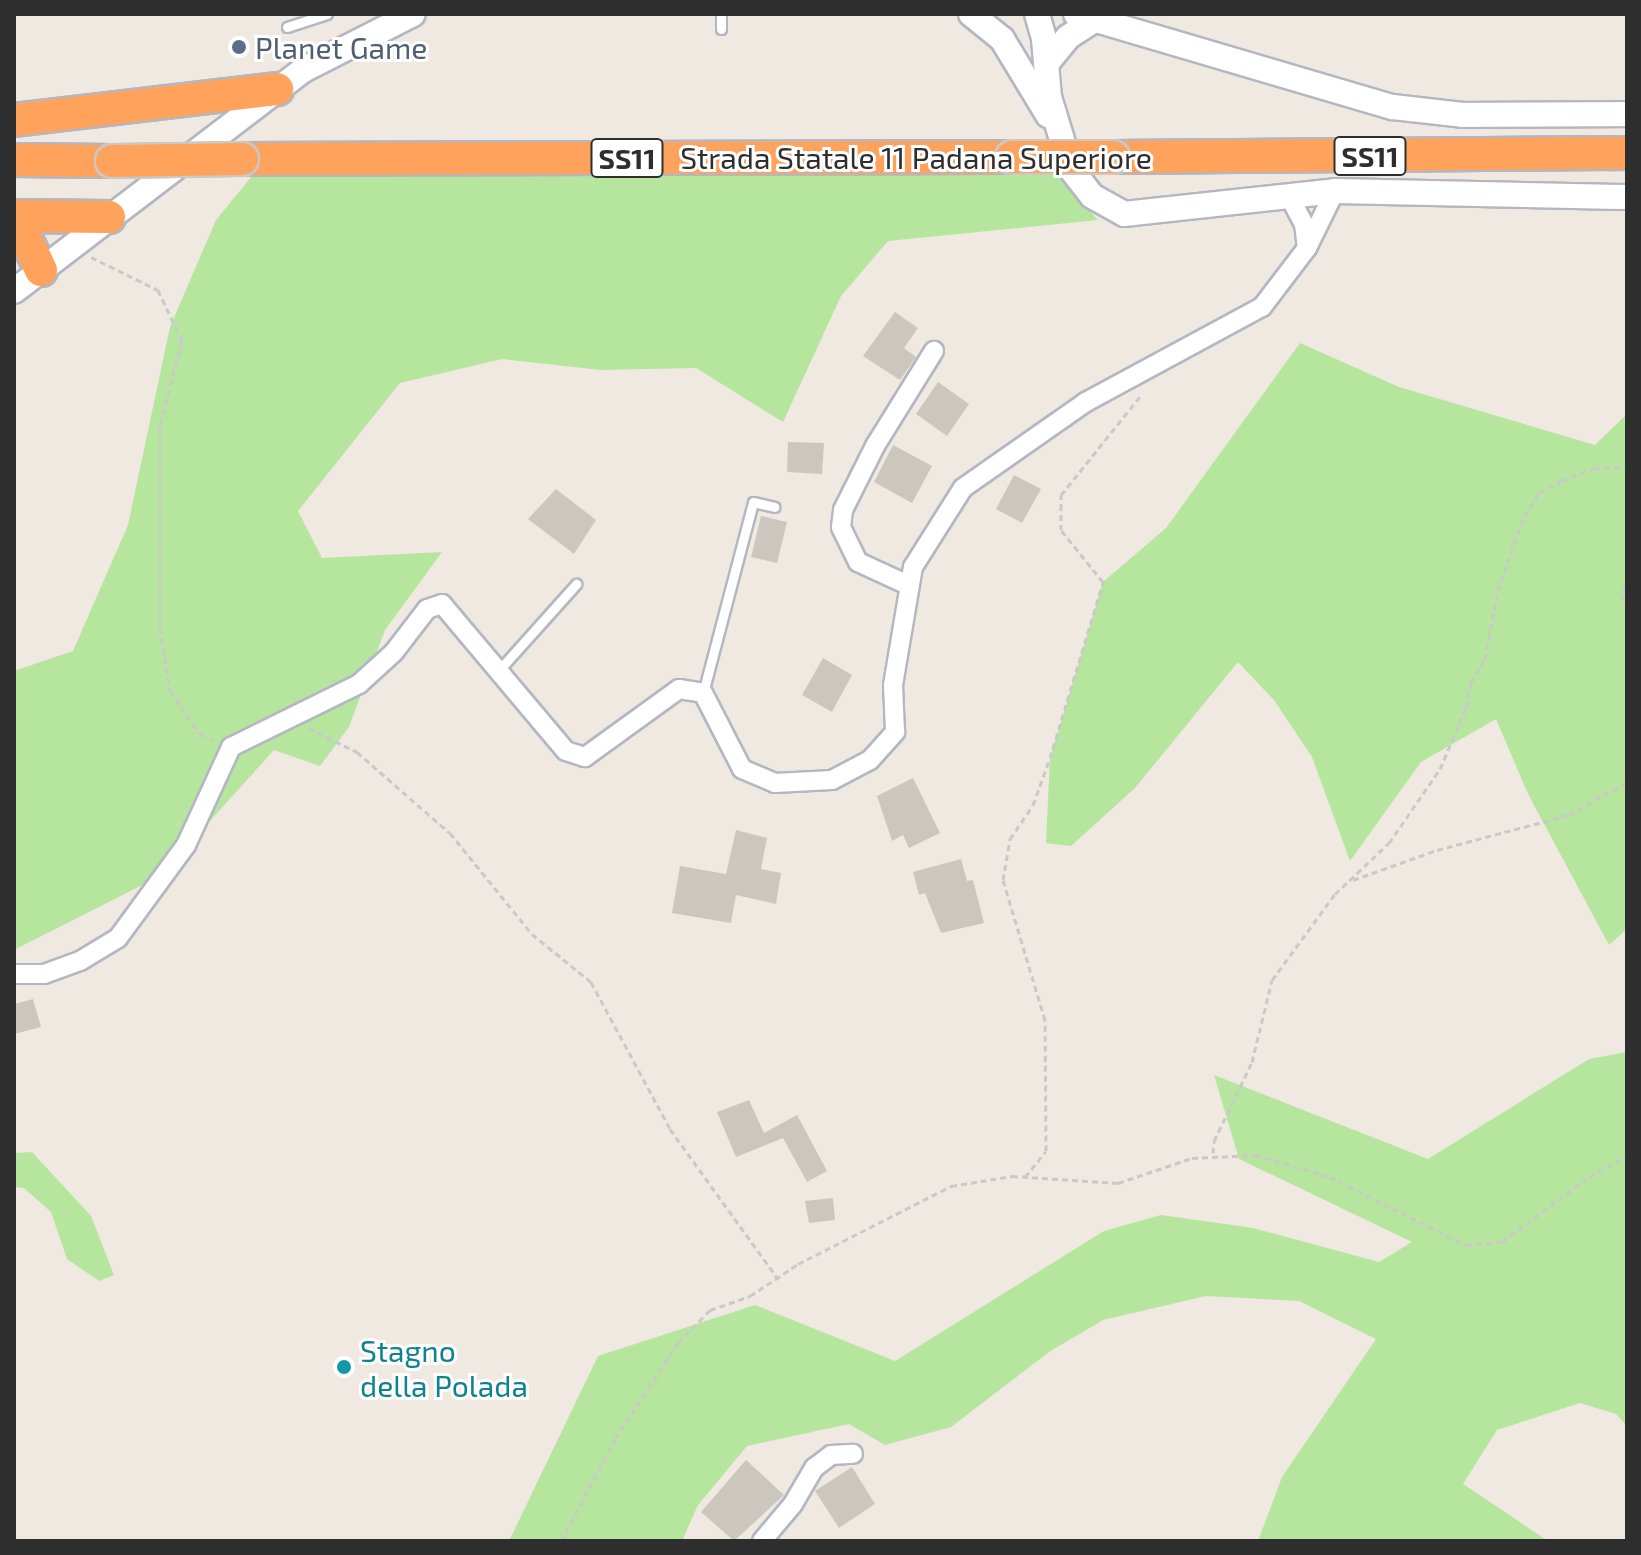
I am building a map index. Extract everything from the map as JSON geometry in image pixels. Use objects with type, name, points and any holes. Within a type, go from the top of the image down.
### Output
[{"type":"highway","points":[[14,120],[277,89]]},
{"type":"highway","name":"Strada Statale 11 Padana Superiore","points":[[14,160],[1627,153]]},
{"type":"highway","points":[[41,270],[15,216],[109,217]]},
{"type":"street","points":[[14,291],[277,89],[381,26],[413,14]]},
{"type":"street","points":[[971,14],[1014,56],[1057,131],[1079,182],[1124,214],[1335,191],[1627,197]]},
{"type":"street","points":[[1014,56],[1025,14]]},
{"type":"street","points":[[1037,14],[1057,131]]},
{"type":"street","points":[[1047,63],[1085,17],[1393,107],[1463,115],[1627,114]]},
{"type":"street","points":[[14,974],[44,974],[80,961],[118,938],[192,835],[231,747],[359,684],[394,652],[427,609],[442,604],[501,668],[566,751],[585,757],[679,689],[703,693],[742,769],[775,783],[832,780],[870,760],[895,732],[893,685],[913,567],[963,488],[1098,395],[1262,307],[1307,248],[1335,191]]},
{"type":"street","points":[[1289,196],[1304,224],[1307,248]]},
{"type":"street","points":[[908,585],[858,562],[841,527],[843,510],[875,446],[934,351]]},
{"type":"street","points":[[762,1541],[793,1504],[814,1468],[831,1455],[853,1454]]},
{"type":"lane","points":[[287,27],[327,14]]},
{"type":"lane","points":[[721,14],[721,29]]},
{"type":"lane","points":[[703,693],[753,502],[774,507]]},
{"type":"lane","points":[[501,668],[576,584]]},
{"type":"path","points":[[77,241],[94,261],[158,290],[182,341],[160,425],[160,628],[170,691],[200,734],[231,747]]},
{"type":"path","points":[[1025,1177],[1046,1151],[1045,1020],[1003,880],[1010,839],[1033,805],[1103,582],[1061,530],[1061,495],[1148,387]]},
{"type":"path","points":[[1213,1153],[1214,1141],[1252,1062],[1272,980],[1349,882],[1389,843],[1440,769],[1466,708],[1471,683],[1485,659],[1498,591],[1524,516],[1539,493],[1594,468],[1627,466]]},
{"type":"path","points":[[1627,587],[1621,594],[1627,606]]},
{"type":"path","points":[[287,719],[357,752],[450,833],[532,934],[591,982],[670,1129],[778,1279]]},
{"type":"path","points":[[1349,882],[1437,850],[1569,815],[1627,782]]},
{"type":"path","points":[[561,1541],[615,1439],[678,1343],[710,1310],[778,1279],[798,1264],[951,1186],[1025,1177],[1118,1183],[1213,1153],[1255,1155],[1330,1177],[1466,1245],[1502,1242],[1589,1177],[1627,1156]]},
{"type":"green space","points":[[604,165],[1052,171],[1098,220],[888,241],[841,296],[783,422],[696,368],[601,370],[502,359],[400,383],[298,511],[322,558],[442,552],[385,630],[349,727],[320,766],[274,750],[160,876],[14,950],[14,671],[73,651],[128,525],[170,327],[216,220],[252,176]]},
{"type":"green space","points":[[1300,343],[1399,387],[1595,445],[1627,414],[1627,929],[1609,945],[1528,794],[1496,719],[1421,762],[1350,861],[1312,757],[1274,700],[1238,662],[1135,788],[1071,846],[1046,843],[1050,758],[1103,582],[1166,528]]},
{"type":"green space","points":[[1627,1052],[1627,1426],[1616,1414],[1580,1403],[1497,1430],[1463,1484],[1548,1541],[1258,1541],[1282,1477],[1376,1339],[1299,1301],[1206,1296],[1103,1320],[1049,1352],[951,1427],[885,1445],[849,1424],[747,1446],[698,1505],[682,1541],[509,1541],[598,1356],[755,1305],[895,1361],[1104,1231],[1161,1215],[1253,1228],[1379,1262],[1412,1242],[1239,1159],[1214,1075],[1428,1159],[1589,1059]]},
{"type":"green space","points":[[32,1152],[91,1216],[114,1275],[99,1281],[67,1259],[51,1212],[24,1188],[14,1187],[14,1153]]},
{"type":"building","points":[[895,312],[918,328],[904,348],[916,357],[900,380],[863,356]]},
{"type":"building","points":[[938,382],[969,404],[947,436],[916,414]]},
{"type":"building","points":[[788,442],[824,443],[822,474],[787,472]]},
{"type":"building","points":[[893,445],[932,466],[912,503],[874,482]]},
{"type":"building","points":[[1014,475],[1041,489],[1022,523],[996,509]]},
{"type":"building","points":[[556,489],[596,520],[574,554],[528,519]]},
{"type":"building","points":[[761,516],[787,522],[777,563],[751,557]]},
{"type":"building","points":[[823,658],[852,675],[832,712],[802,695]]},
{"type":"building","points":[[913,778],[940,833],[909,848],[903,835],[892,841],[877,796]]},
{"type":"building","points":[[736,830],[767,838],[761,869],[781,873],[776,904],[736,895],[731,923],[672,913],[680,866],[726,874]]},
{"type":"building","points":[[961,859],[967,881],[973,880],[984,923],[941,933],[925,893],[919,895],[913,872]]},
{"type":"building","points":[[33,999],[41,1027],[14,1034],[14,1004]]},
{"type":"building","points":[[749,1100],[764,1133],[797,1115],[827,1171],[807,1182],[783,1138],[736,1157],[717,1112]]},
{"type":"building","points":[[833,1198],[835,1220],[809,1223],[805,1201]]},
{"type":"building","points":[[746,1460],[784,1495],[734,1541],[701,1512]]},
{"type":"building","points":[[852,1467],[875,1504],[839,1528],[815,1491]]},
{"type":"place","name":"Planet Game","points":[[239,47]]},
{"type":"place","name":"Stagno della Polada","points":[[344,1367]]}]
